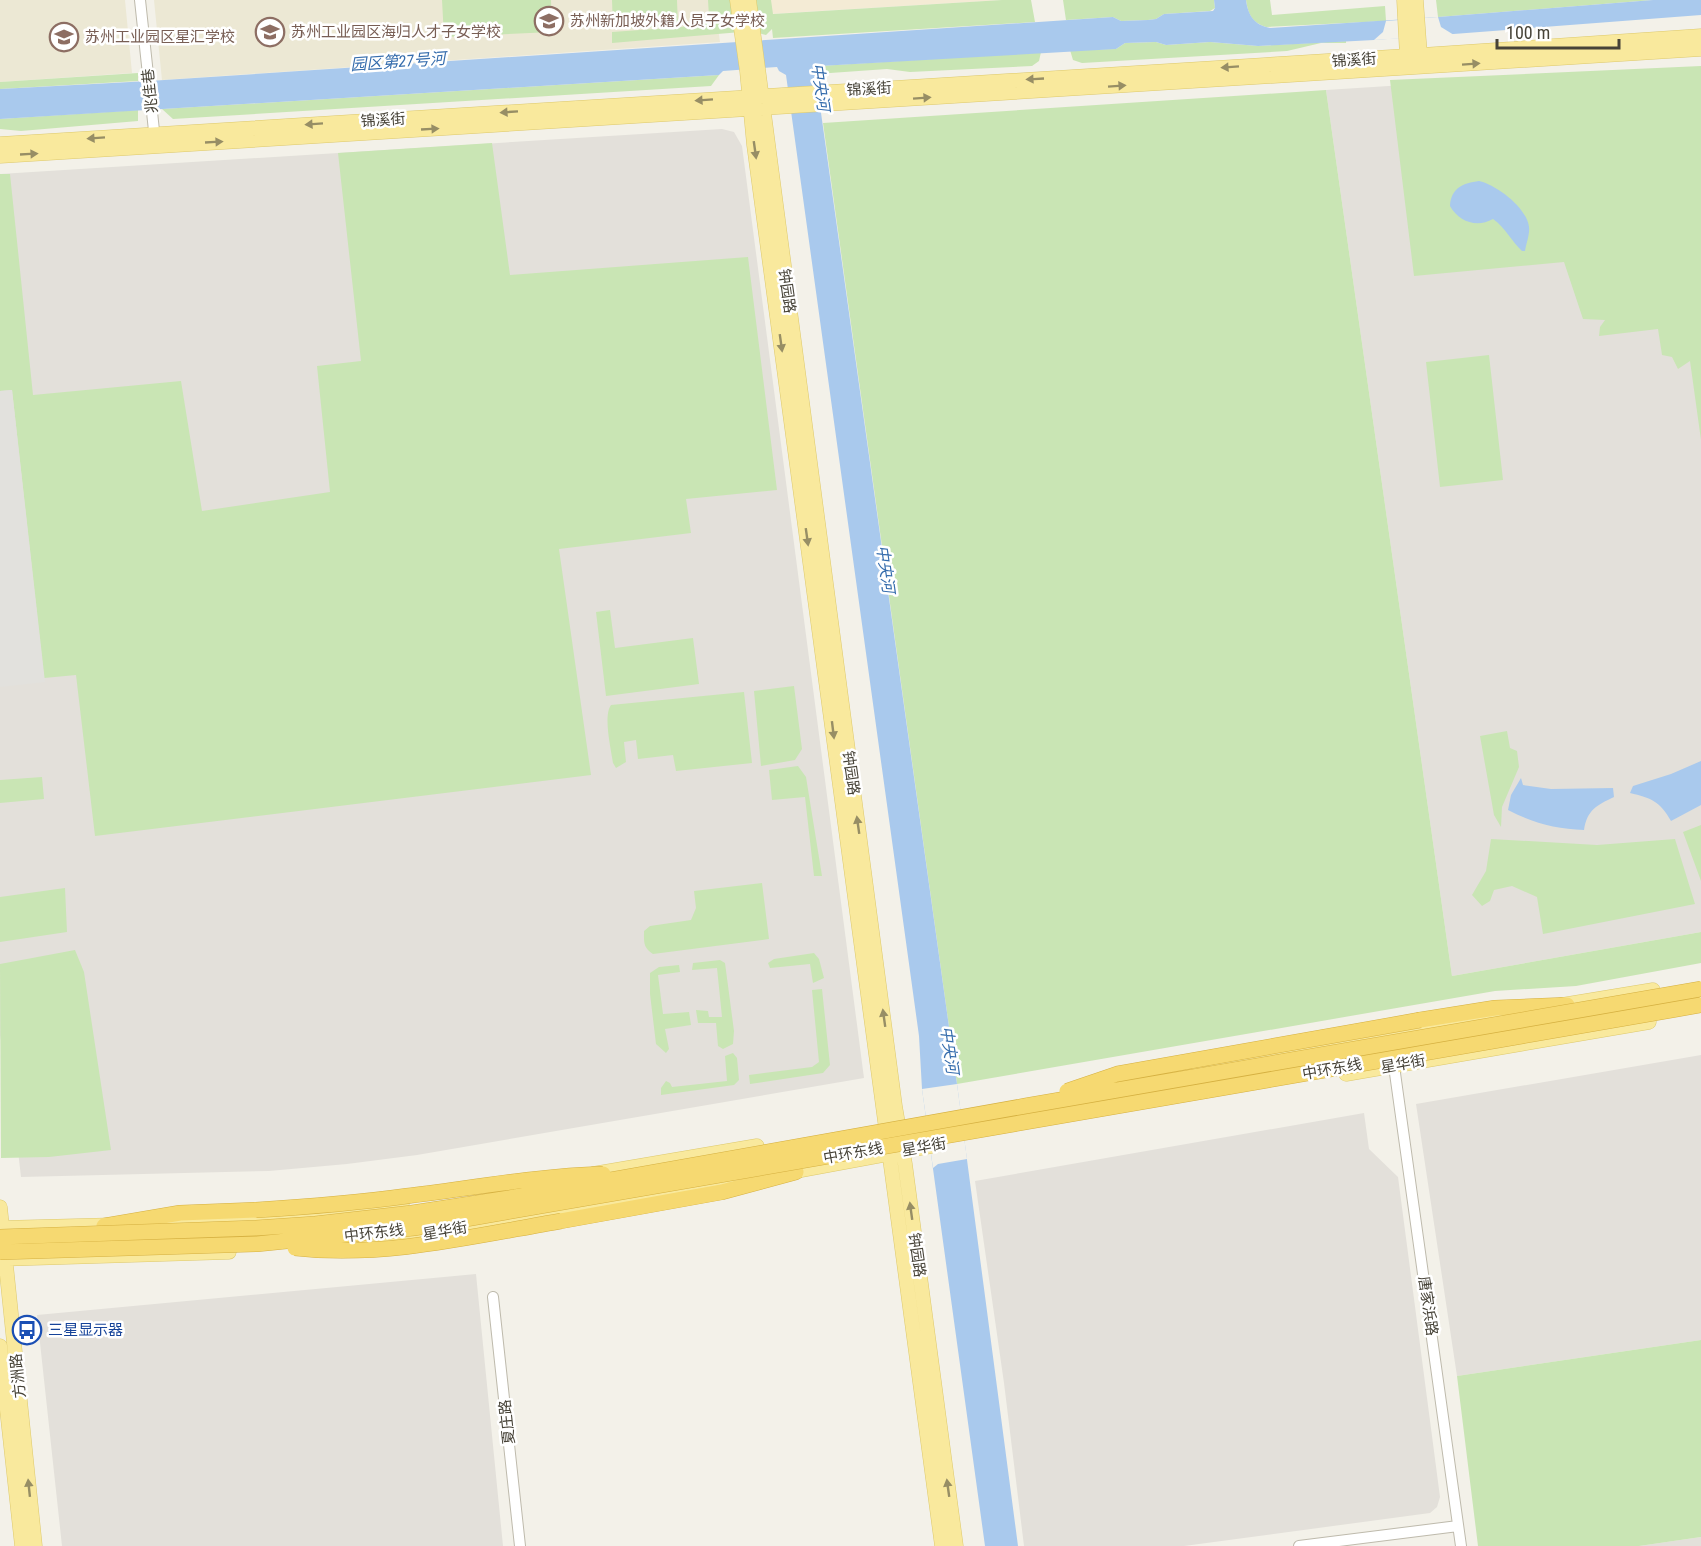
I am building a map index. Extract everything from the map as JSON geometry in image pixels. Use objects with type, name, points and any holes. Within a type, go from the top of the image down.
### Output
[{"type":"highway","name":"中环东线","points":[[1,1231],[256,1228],[372,1219],[515,1197],[1701,989]]},
{"type":"highway","name":"中环东线","points":[[2,1257],[257,1244],[374,1234],[516,1212],[1701,1004]]},
{"type":"highway","points":[[1025,1106],[1117,1074],[1496,1008],[1567,1005]]},
{"type":"highway","points":[[104,1226],[180,1213],[371,1201],[572,1175],[654,1172]]},
{"type":"highway","points":[[257,1244],[324,1251],[376,1249],[465,1238],[722,1192],[796,1172]]},
{"type":"main road","name":"钟园路","points":[[737,0],[748,36],[753,71],[891,1124],[956,1546]]},
{"type":"main road","name":"钟园路","points":[[748,36],[749,0]]},
{"type":"main road","points":[[1404,0],[1411,19],[1413,60]]},
{"type":"main road","points":[[1411,19],[1416,0]]},
{"type":"main road","name":"锦溪街","points":[[0,144],[155,140],[821,98],[1413,60],[1701,36]]},
{"type":"main road","name":"锦溪街","points":[[1413,60],[1701,49]]},
{"type":"main road","name":"锦溪街","points":[[0,156],[155,140]]},
{"type":"main road","name":"星华街","points":[[1,1231],[267,1217],[372,1208],[514,1187],[891,1124],[1119,1081],[1701,981]]},
{"type":"main road","points":[[1681,1016],[1701,1004]]},
{"type":"main road","name":"星华街","points":[[2,1257],[183,1254],[375,1242],[796,1172],[896,1152],[1701,1012]]},
{"type":"main road","name":"钟园路","points":[[896,1152],[942,1546]]},
{"type":"main road","name":"方洲路","points":[[0,1207],[2,1257],[35,1546]]},
{"type":"main road","name":"方洲路","points":[[0,1346],[22,1546]]},
{"type":"street","name":"兆佳巷","points":[[140,0],[155,140]]},
{"type":"street","name":"唐家浜路","points":[[1394,1066],[1461,1546]]},
{"type":"street","name":"夏庄路","points":[[493,1298],[520,1546]]},
{"type":"street","points":[[1299,1546],[1458,1526]]},
{"type":"shaded area","name":"苏州工业园区星汇学校","points":[[0,0],[125,0],[132,73],[0,82]]},
{"type":"shaded area","points":[[154,0],[714,0],[720,42],[162,80]]},
{"type":"shaded area","points":[[768,0],[1002,0],[770,14]]},
{"type":"shaded area","points":[[1690,67],[1701,140],[1701,932],[1452,976],[1326,90]]},
{"type":"shaded area","points":[[722,129],[734,132],[742,146],[864,1078],[417,1155],[347,1164],[269,1171],[21,1177],[14,1116],[0,1035],[0,174]]},
{"type":"shaded area","points":[[12,390],[45,682],[0,687],[0,391]]},
{"type":"shaded area","points":[[1701,1055],[1701,1340],[1457,1376],[1416,1104]]},
{"type":"shaded area","points":[[1364,1113],[1369,1149],[1398,1177],[1440,1497],[1437,1507],[1430,1513],[1184,1546],[1024,1546],[1004,1383],[975,1181]]},
{"type":"shaded area","points":[[476,1274],[503,1546],[62,1546],[37,1315]]},
{"type":"shaded area","points":[[1701,1537],[1701,1546],[1639,1546]]},
{"type":"green space","points":[[442,0],[551,0],[552,32],[444,37]]},
{"type":"green space","points":[[612,0],[677,0],[678,26],[613,29]]},
{"type":"green space","points":[[708,0],[737,0],[741,32],[612,43],[612,32],[682,27],[709,17]]},
{"type":"green space","points":[[754,0],[771,0],[773,14],[1031,0],[1035,22],[773,38],[772,29],[766,35],[758,33]]},
{"type":"green space","points":[[1063,0],[1214,0],[1215,8],[1210,11],[1164,14],[1156,19],[1148,20],[1121,21],[1113,17],[1066,20]]},
{"type":"green space","points":[[1246,0],[1270,0],[1272,15],[1385,6],[1386,21],[1266,27],[1257,23],[1252,17]]},
{"type":"green space","points":[[1436,0],[1653,0],[1438,17]]},
{"type":"green space","points":[[1346,41],[1346,43],[1321,43],[1287,51],[1082,63],[1073,60],[1070,50],[1116,49],[1125,43],[1156,42],[1166,45],[1210,42],[1258,46]]},
{"type":"green space","points":[[1041,52],[1039,61],[1032,66],[910,72],[887,69],[816,74],[815,70],[820,66]]},
{"type":"green space","points":[[1701,66],[1701,440],[1690,361],[1678,369],[1672,357],[1662,355],[1658,329],[1599,336],[1600,327],[1605,320],[1583,319],[1564,262],[1414,276],[1390,80]]},
{"type":"green space","points":[[138,73],[138,81],[0,89],[0,82]]},
{"type":"green space","points":[[719,75],[711,86],[173,119],[162,109]]},
{"type":"green space","points":[[1326,90],[1452,976],[1701,932],[1701,963],[1576,986],[1495,991],[957,1084],[823,123]]},
{"type":"green space","points":[[138,110],[138,121],[21,131],[0,129],[0,119]]},
{"type":"green space","points":[[492,143],[510,275],[748,257],[777,490],[686,499],[691,533],[559,549],[591,775],[95,836],[76,675],[44,678],[12,390],[0,391],[0,174],[10,174],[33,395],[181,381],[202,511],[330,492],[317,366],[361,361],[338,153]]},
{"type":"green space","points":[[1489,355],[1503,480],[1440,487],[1426,362]]},
{"type":"green space","points":[[610,610],[615,648],[693,638],[699,684],[606,696],[596,612]]},
{"type":"green space","points":[[794,686],[802,749],[795,760],[761,766],[754,691]]},
{"type":"green space","points":[[744,692],[752,763],[676,771],[673,755],[638,759],[636,740],[624,742],[626,762],[616,768],[613,763],[608,724],[611,705]]},
{"type":"green space","points":[[1507,731],[1510,748],[1517,751],[1519,767],[1502,807],[1501,827],[1494,815],[1480,736]]},
{"type":"green space","points":[[798,766],[806,777],[822,876],[814,876],[805,797],[772,800],[769,770]]},
{"type":"green space","points":[[42,777],[44,799],[0,803],[0,780]]},
{"type":"green space","points":[[1701,825],[1701,881],[1683,832]]},
{"type":"green space","points":[[1491,839],[1597,845],[1675,839],[1695,904],[1543,934],[1537,897],[1512,886],[1494,890],[1490,901],[1482,906],[1472,895],[1486,871]]},
{"type":"green space","points":[[762,883],[769,939],[653,954],[646,947],[644,931],[650,926],[691,920],[696,908],[694,891]]},
{"type":"green space","points":[[65,888],[67,932],[0,942],[0,897]]},
{"type":"green space","points":[[75,950],[84,972],[111,1150],[49,1157],[1,1158],[0,964]]},
{"type":"green space","points":[[814,953],[819,959],[824,978],[813,983],[810,964],[770,968],[768,963],[774,959]]},
{"type":"green space","points":[[720,960],[725,963],[734,1031],[733,1044],[723,1049],[718,1046],[716,1023],[698,1023],[696,1010],[708,1011],[709,1017],[722,1017],[717,968],[692,970],[693,963]]},
{"type":"green space","points":[[679,965],[680,972],[658,975],[663,1014],[689,1012],[691,1025],[665,1029],[669,1049],[666,1053],[656,1044],[650,973],[659,967]]},
{"type":"green space","points":[[822,989],[830,1065],[823,1073],[750,1084],[749,1075],[812,1067],[819,1062],[812,990]]},
{"type":"green space","points":[[733,1053],[737,1058],[739,1080],[734,1085],[661,1095],[661,1088],[666,1081],[672,1087],[727,1081],[725,1056]]},
{"type":"green space","points":[[1701,1340],[1701,1537],[1639,1546],[1478,1546],[1457,1376]]},
{"type":"water","name":"中央河","points":[[1214,0],[1246,0],[1248,10],[1256,22],[1270,28],[1653,0],[1701,0],[1701,15],[1374,40],[1258,46],[1210,42],[1166,45],[1156,42],[1125,43],[1116,49],[820,66],[815,70],[957,1084],[1018,1546],[985,1546],[922,1089],[919,1036],[786,75],[777,67],[723,71],[719,75],[0,119],[0,89],[1113,17],[1121,21],[1148,20],[1156,19],[1164,14],[1213,11]]},
{"type":"water","points":[[1479,181],[1502,192],[1523,212],[1529,230],[1525,251],[1522,251],[1493,219],[1481,223],[1469,222],[1458,216],[1450,206],[1455,191],[1468,183]]},
{"type":"water","points":[[1701,761],[1701,805],[1671,821],[1654,801],[1630,793],[1633,786],[1671,774]]},
{"type":"water","points":[[1521,778],[1523,785],[1551,789],[1613,788],[1614,797],[1590,813],[1584,830],[1554,827],[1508,810],[1511,795]]},
{"type":"pier","points":[[1438,17],[1441,27],[1454,35],[1374,40],[1383,32],[1386,21]]},
{"type":"pier","points":[[957,1084],[967,1159],[938,1164],[933,1168],[922,1089]]},
{"type":"place","name":"苏州新加坡外籍人员子女学校","points":[[549,21]]},
{"type":"place","name":"苏州工业园区海归人才子女学校","points":[[270,32]]},
{"type":"place","name":"苏州工业园区星汇学校","points":[[64,37]]},
{"type":"place","name":"三星显示器","points":[[27,1330]]},
{"type":"water label","name":"园区第27号河","points":[[398,61]]}]
